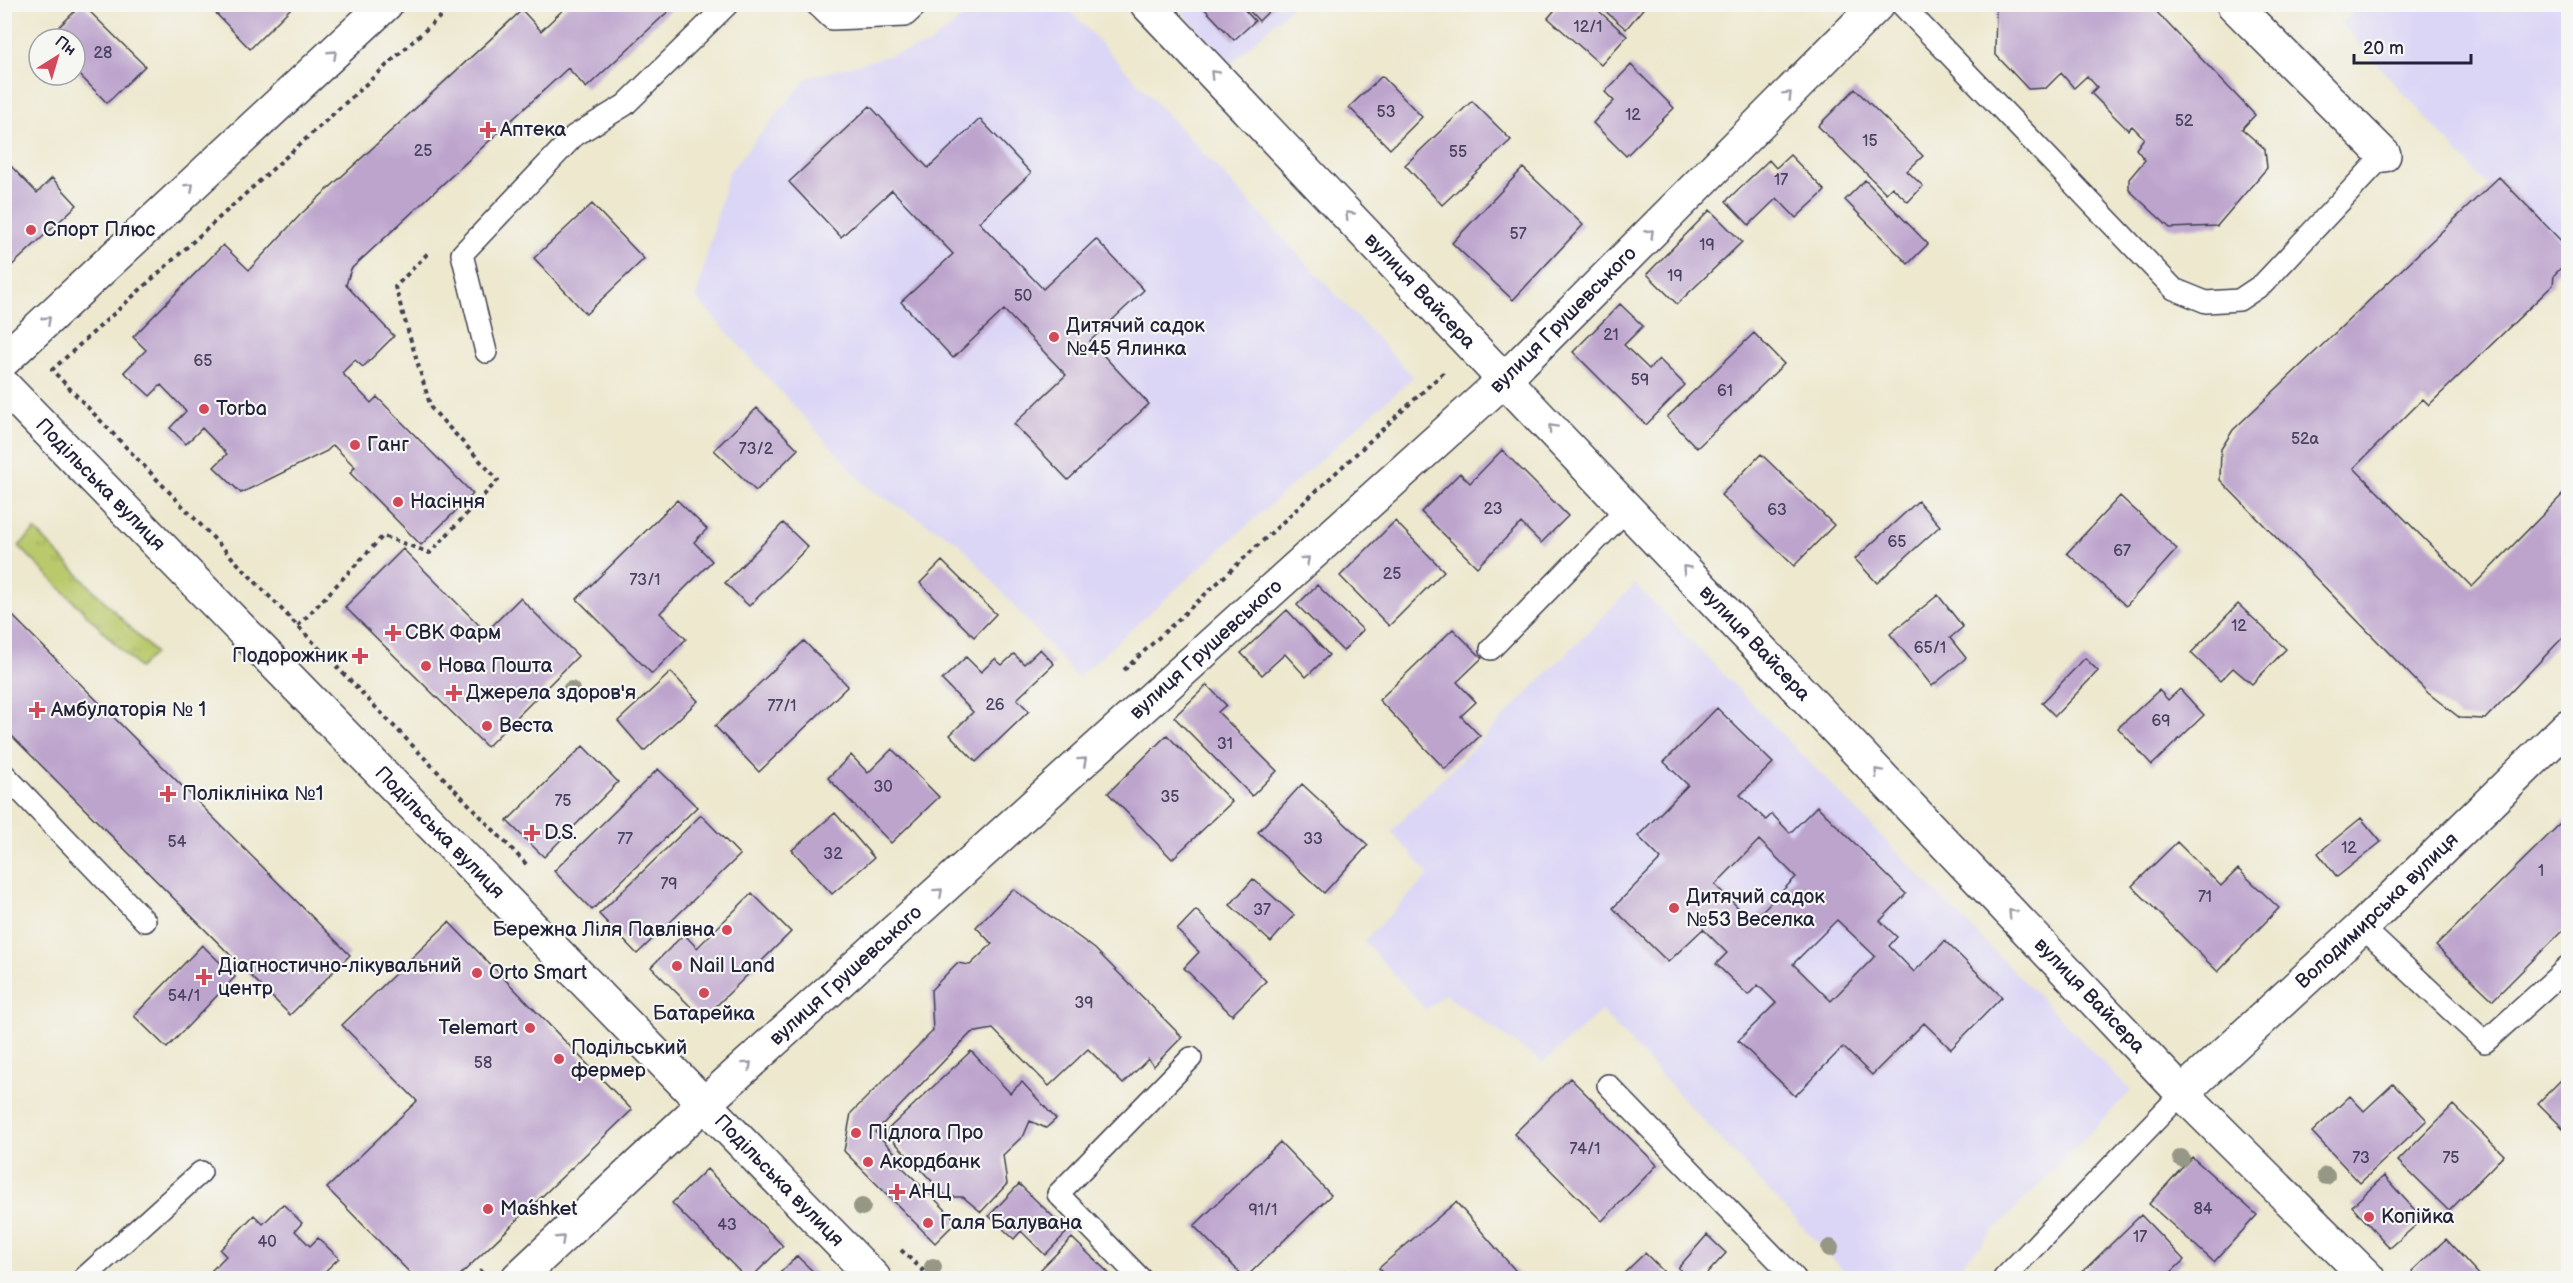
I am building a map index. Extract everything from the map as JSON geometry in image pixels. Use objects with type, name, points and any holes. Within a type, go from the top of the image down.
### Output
[{"type":"street","points":[[4,360],[386,4]]},
{"type":"street","name":"вулиця Вайсера","points":[[1147,4],[2182,1093],[2368,1278]]},
{"type":"street","name":"вулиця Грушевського","points":[[518,1278],[704,1104],[1505,379],[1878,4]]},
{"type":"street","points":[[2233,4],[2384,155]]},
{"type":"street","name":"Подільська вулиця","points":[[4,386],[874,1278]]},
{"type":"street","name":"Володимирська вулиця","points":[[2182,1093],[2362,927],[2568,726]]},
{"type":"lane","points":[[486,352],[462,254],[574,136],[625,105],[728,4]]},
{"type":"lane","points":[[816,4],[832,19],[905,16],[918,4]]},
{"type":"lane","points":[[1901,4],[2174,289],[2206,302],[2239,300],[2263,284],[2384,155]]},
{"type":"lane","points":[[1491,648],[1628,508]]},
{"type":"lane","points":[[4,774],[145,921]]},
{"type":"lane","points":[[2362,927],[2485,1042],[2568,967]]},
{"type":"lane","points":[[1140,1278],[1058,1194],[1191,1058]]},
{"type":"lane","points":[[1608,1085],[1795,1278]]},
{"type":"lane","points":[[2004,1278],[2182,1093]]},
{"type":"lane","points":[[84,1278],[201,1172]]},
{"type":"path","points":[[454,4],[52,370],[533,872]]},
{"type":"shaded area","name":"Дитячий садок №45 Ялинка","points":[[977,5],[1065,5],[1413,377],[1077,678],[959,543],[868,488],[696,298],[728,173],[807,78],[928,45]]},
{"type":"shaded area","points":[[1175,5],[1293,5],[1231,64]]},
{"type":"shaded area","points":[[2360,5],[2568,5],[2568,275],[2341,24]]},
{"type":"shaded area","name":"Дитячий садок №53 Веселка","points":[[1635,584],[2131,1091],[1948,1278],[1850,1278],[1601,1011],[1543,1063],[1444,994],[1426,1010],[1364,941],[1429,875],[1391,831]]},
{"type":"green space","points":[[35,530],[155,653],[139,668],[19,546]]},
{"type":"building","points":[[82,4],[145,66],[107,103],[87,82],[87,27],[59,27]]},
{"type":"building","points":[[207,4],[295,4],[250,49]]},
{"type":"building","points":[[569,4],[676,4],[586,88],[568,68],[351,269],[346,285],[394,336],[363,367],[355,360],[342,373],[371,403],[377,397],[473,494],[421,545],[350,473],[355,467],[333,445],[327,451],[241,493],[214,467],[227,454],[202,428],[186,444],[170,428],[186,411],[161,385],[150,396],[124,372],[146,350],[133,337],[223,245],[249,270],[301,214],[522,10],[541,31]]},
{"type":"building","points":[[1200,4],[1239,4],[1255,21],[1234,40]]},
{"type":"building","points":[[1243,4],[1276,4],[1259,21]]},
{"type":"building","points":[[1560,4],[1591,4],[1627,36],[1601,65],[1548,18]]},
{"type":"building","points":[[1597,4],[1647,4],[1626,29]]},
{"type":"building","points":[[1996,4],[2149,4],[2255,115],[2242,129],[2265,149],[2267,168],[2217,226],[2170,228],[2129,190],[2129,179],[2145,160],[2136,149],[2144,138],[2132,126],[2128,130],[2091,93],[2097,87],[2087,76],[2074,88],[2061,73],[2046,88],[2028,89],[1995,54]]},
{"type":"building","points":[[1631,65],[1674,108],[1626,156],[1593,123],[1614,101],[1605,92]]},
{"type":"building","points":[[1382,76],[1422,117],[1390,149],[1349,107]]},
{"type":"building","points":[[1855,89],[1923,156],[1907,171],[1923,186],[1908,202],[1892,187],[1886,193],[1818,126]]},
{"type":"building","points":[[1472,101],[1511,140],[1442,205],[1405,165]]},
{"type":"building","points":[[870,106],[928,168],[980,119],[1031,173],[979,222],[1043,289],[1096,239],[1144,290],[1090,341],[1149,404],[1068,480],[1014,424],[1066,375],[1004,310],[953,358],[901,302],[953,254],[892,190],[841,237],[789,182]]},
{"type":"building","points":[[1790,155],[1825,191],[1796,218],[1777,198],[1749,225],[1726,201],[1769,160],[1776,168]]},
{"type":"building","points":[[4,159],[37,193],[52,178],[77,205],[7,270],[4,267]]},
{"type":"building","points":[[1523,168],[1583,225],[1513,300],[1452,243]]},
{"type":"building","points":[[2499,177],[2568,248],[2568,261],[2554,275],[2553,285],[2429,405],[2423,399],[2354,468],[2472,587],[2568,489],[2568,632],[2485,719],[2460,718],[2428,693],[2220,480],[2221,449],[2233,430]]},
{"type":"building","points":[[1865,180],[1928,244],[1908,264],[1845,200]]},
{"type":"building","points":[[592,204],[644,259],[586,314],[534,258]]},
{"type":"building","points":[[1710,210],[1742,242],[1677,304],[1647,274]]},
{"type":"building","points":[[1620,304],[1643,326],[1624,345],[1649,369],[1659,359],[1685,385],[1646,425],[1573,352]]},
{"type":"building","points":[[1754,333],[1784,364],[1697,448],[1667,417]]},
{"type":"building","points":[[757,408],[798,449],[756,491],[714,450]]},
{"type":"building","points":[[1502,450],[1568,516],[1541,543],[1521,523],[1477,567],[1421,512],[1460,473],[1470,483]]},
{"type":"building","points":[[1761,454],[1834,525],[1794,566],[1721,495]]},
{"type":"building","points":[[2120,496],[2177,549],[2126,606],[2067,553]]},
{"type":"building","points":[[677,500],[707,529],[694,542],[712,561],[660,613],[686,639],[652,674],[577,599]]},
{"type":"building","points":[[1918,501],[1940,526],[1877,583],[1855,559]]},
{"type":"building","points":[[1395,521],[1444,571],[1389,626],[1340,576]]},
{"type":"building","points":[[783,523],[808,547],[749,606],[725,583]]},
{"type":"building","points":[[403,549],[486,632],[520,598],[578,656],[487,747],[345,607]]},
{"type":"building","points":[[942,561],[996,614],[974,637],[920,583]]},
{"type":"building","points":[[1317,585],[1363,630],[1343,651],[1297,605]]},
{"type":"building","points":[[1938,595],[1963,627],[1950,638],[1966,658],[1932,686],[1890,634]]},
{"type":"building","points":[[2238,604],[2286,649],[2252,684],[2233,668],[2220,681],[2191,653]]},
{"type":"building","points":[[4,607],[350,955],[290,1015],[4,728]]},
{"type":"building","points":[[1287,610],[1329,655],[1306,677],[1285,654],[1262,675],[1241,653]]},
{"type":"building","points":[[1453,629],[1482,658],[1457,682],[1476,702],[1461,716],[1480,736],[1445,769],[1379,700]]},
{"type":"building","points":[[804,641],[848,686],[759,772],[715,726]]},
{"type":"building","points":[[1040,649],[1054,664],[1017,699],[1029,711],[976,762],[950,735],[973,712],[942,680],[966,657],[981,672],[995,659],[1002,665],[1014,654],[1024,664]]},
{"type":"building","points":[[2085,658],[2098,671],[2055,716],[2042,703]]},
{"type":"building","points":[[671,672],[698,701],[644,751],[618,721]]},
{"type":"building","points":[[1207,685],[1226,705],[1218,712],[1277,771],[1252,796],[1174,717]]},
{"type":"building","points":[[2180,689],[2204,715],[2152,765],[2118,728],[2159,690],[2168,700]]},
{"type":"building","points":[[1717,708],[1773,763],[1740,795],[1766,820],[1772,814],[1790,833],[1817,806],[1906,894],[1880,921],[1897,937],[1889,946],[1914,972],[1945,941],[2002,997],[1951,1049],[1924,1023],[1872,1075],[1843,1047],[1795,1096],[1738,1041],[1776,1003],[1758,985],[1748,995],[1716,964],[1727,953],[1703,929],[1668,962],[1613,908],[1661,859],[1638,836],[1688,785],[1664,762]],"holes":[[[1759,840],[1796,877],[1752,921],[1715,885]],[[1837,920],[1875,956],[1831,1001],[1793,964]]]},
{"type":"building","points":[[1167,735],[1232,802],[1172,859],[1108,793]]},
{"type":"building","points":[[583,746],[618,782],[544,857],[507,821]]},
{"type":"building","points":[[892,749],[939,797],[891,843],[828,778],[851,755],[868,773]]},
{"type":"building","points":[[658,769],[697,807],[592,910],[554,871]]},
{"type":"building","points":[[1302,784],[1368,845],[1324,893],[1258,832]]},
{"type":"building","points":[[835,813],[874,858],[832,894],[792,850]]},
{"type":"building","points":[[701,815],[740,855],[637,954],[599,914]]},
{"type":"building","points":[[2568,816],[2568,925],[2493,1000],[2436,946]]},
{"type":"building","points":[[2361,818],[2381,842],[2337,877],[2318,853]]},
{"type":"building","points":[[2177,842],[2221,886],[2238,869],[2279,908],[2218,972],[2132,886]]},
{"type":"building","points":[[1253,879],[1294,915],[1271,942],[1230,905]]},
{"type":"building","points":[[1013,889],[1095,949],[1182,1037],[1154,1066],[1148,1059],[1123,1084],[1088,1049],[1049,1086],[993,1029],[971,1033],[875,1132],[902,1160],[899,1164],[957,1221],[935,1243],[844,1151],[851,1113],[933,1031],[931,990],[957,963],[970,965],[992,944],[976,927]]},
{"type":"building","points":[[752,893],[791,932],[703,1019],[651,967],[684,934],[697,948]]},
{"type":"building","points":[[1196,910],[1266,981],[1232,1015],[1184,968],[1199,952],[1177,930]]},
{"type":"building","points":[[449,922],[632,1110],[457,1278],[415,1278],[327,1188],[417,1101],[342,1025]]},
{"type":"building","points":[[202,945],[235,977],[167,1048],[134,1016]]},
{"type":"building","points":[[971,1051],[1010,1093],[1022,1082],[1056,1119],[1046,1128],[1030,1121],[1024,1135],[1003,1155],[1007,1184],[981,1212],[963,1197],[947,1197],[885,1132]]},
{"type":"building","points":[[2568,1073],[2568,1133],[2538,1103]]},
{"type":"building","points":[[1570,1078],[1657,1165],[1602,1221],[1514,1134]]},
{"type":"building","points":[[2393,1084],[2427,1120],[2360,1183],[2312,1132],[2350,1096],[2364,1111]]},
{"type":"building","points":[[2453,1105],[2504,1155],[2449,1211],[2398,1161]]},
{"type":"building","points":[[1280,1142],[1331,1195],[1245,1278],[1194,1226]]},
{"type":"building","points":[[2192,1157],[2257,1215],[2214,1262],[2149,1204]]},
{"type":"building","points":[[707,1169],[783,1246],[751,1278],[746,1278],[672,1203]]},
{"type":"building","points":[[2384,1176],[2423,1219],[2390,1248],[2352,1206]]},
{"type":"building","points":[[1019,1184],[1068,1231],[1045,1255],[1021,1231],[1014,1239],[989,1216]]},
{"type":"building","points":[[1456,1202],[1521,1277],[1388,1278],[1379,1268]]},
{"type":"building","points":[[283,1204],[302,1223],[295,1231],[310,1246],[318,1238],[339,1258],[318,1278],[204,1278],[226,1256],[220,1250],[254,1215],[263,1224]]},
{"type":"building","points":[[2141,1215],[2184,1260],[2165,1278],[2076,1278]]},
{"type":"building","points":[[1707,1235],[1726,1253],[1703,1278],[1689,1278],[1678,1268]]},
{"type":"building","points":[[1072,1238],[1114,1278],[1032,1278]]},
{"type":"building","points":[[2446,1239],[2482,1278],[2419,1278],[2412,1271]]},
{"type":"building","points":[[1645,1253],[1670,1278],[1619,1278]]},
{"type":"building","points":[[797,1256],[801,1260],[820,1278],[775,1278]]},
{"type":"building","points":[[1345,1270],[1353,1278],[1337,1278]]},
{"type":"place","name":"Аптека","points":[[488,130]]},
{"type":"place","name":"Спорт Плюс","points":[[31,230]]},
{"type":"place","name":"Дитячий садок №45 Ялинка","points":[[1054,337]]},
{"type":"place","name":"Torba","points":[[204,409]]},
{"type":"place","name":"Ганг","points":[[355,445]]},
{"type":"place","name":"Насіння","points":[[398,502]]},
{"type":"place","name":"СВК Фарм","points":[[393,633]]},
{"type":"place","name":"Подорожник","points":[[360,656]]},
{"type":"place","name":"Нова Пошта","points":[[426,666]]},
{"type":"place","name":"Джерела здоров'я","points":[[454,693]]},
{"type":"place","name":"Амбулаторія № 1","points":[[37,710]]},
{"type":"place","name":"Веста","points":[[487,726]]},
{"type":"place","name":"Поліклініка №1","points":[[168,794]]},
{"type":"place","name":"D.S.","points":[[532,833]]},
{"type":"place","name":"Дитячий садок №53 Веселка","points":[[1674,908]]},
{"type":"place","name":"Бережна Ліля Павлівна","points":[[727,930]]},
{"type":"place","name":"Nail Land","points":[[677,966]]},
{"type":"place","name":"Orto Smart","points":[[477,973]]},
{"type":"place","name":"Діагностично-лікувальний центр","points":[[204,977]]},
{"type":"place","name":"Батарейка","points":[[704,993]]},
{"type":"place","name":"Telemart","points":[[530,1028]]},
{"type":"place","name":"Подільський фермер","points":[[559,1059]]},
{"type":"place","name":"Підлога Про","points":[[856,1133]]},
{"type":"place","name":"Акордбанк","points":[[868,1162]]},
{"type":"place","name":"АНЦ","points":[[897,1192]]},
{"type":"place","name":"Mа́shket","points":[[488,1209]]},
{"type":"place","name":"Копійка","points":[[2369,1217]]},
{"type":"place","name":"Галя Балувана","points":[[928,1223]]}]
